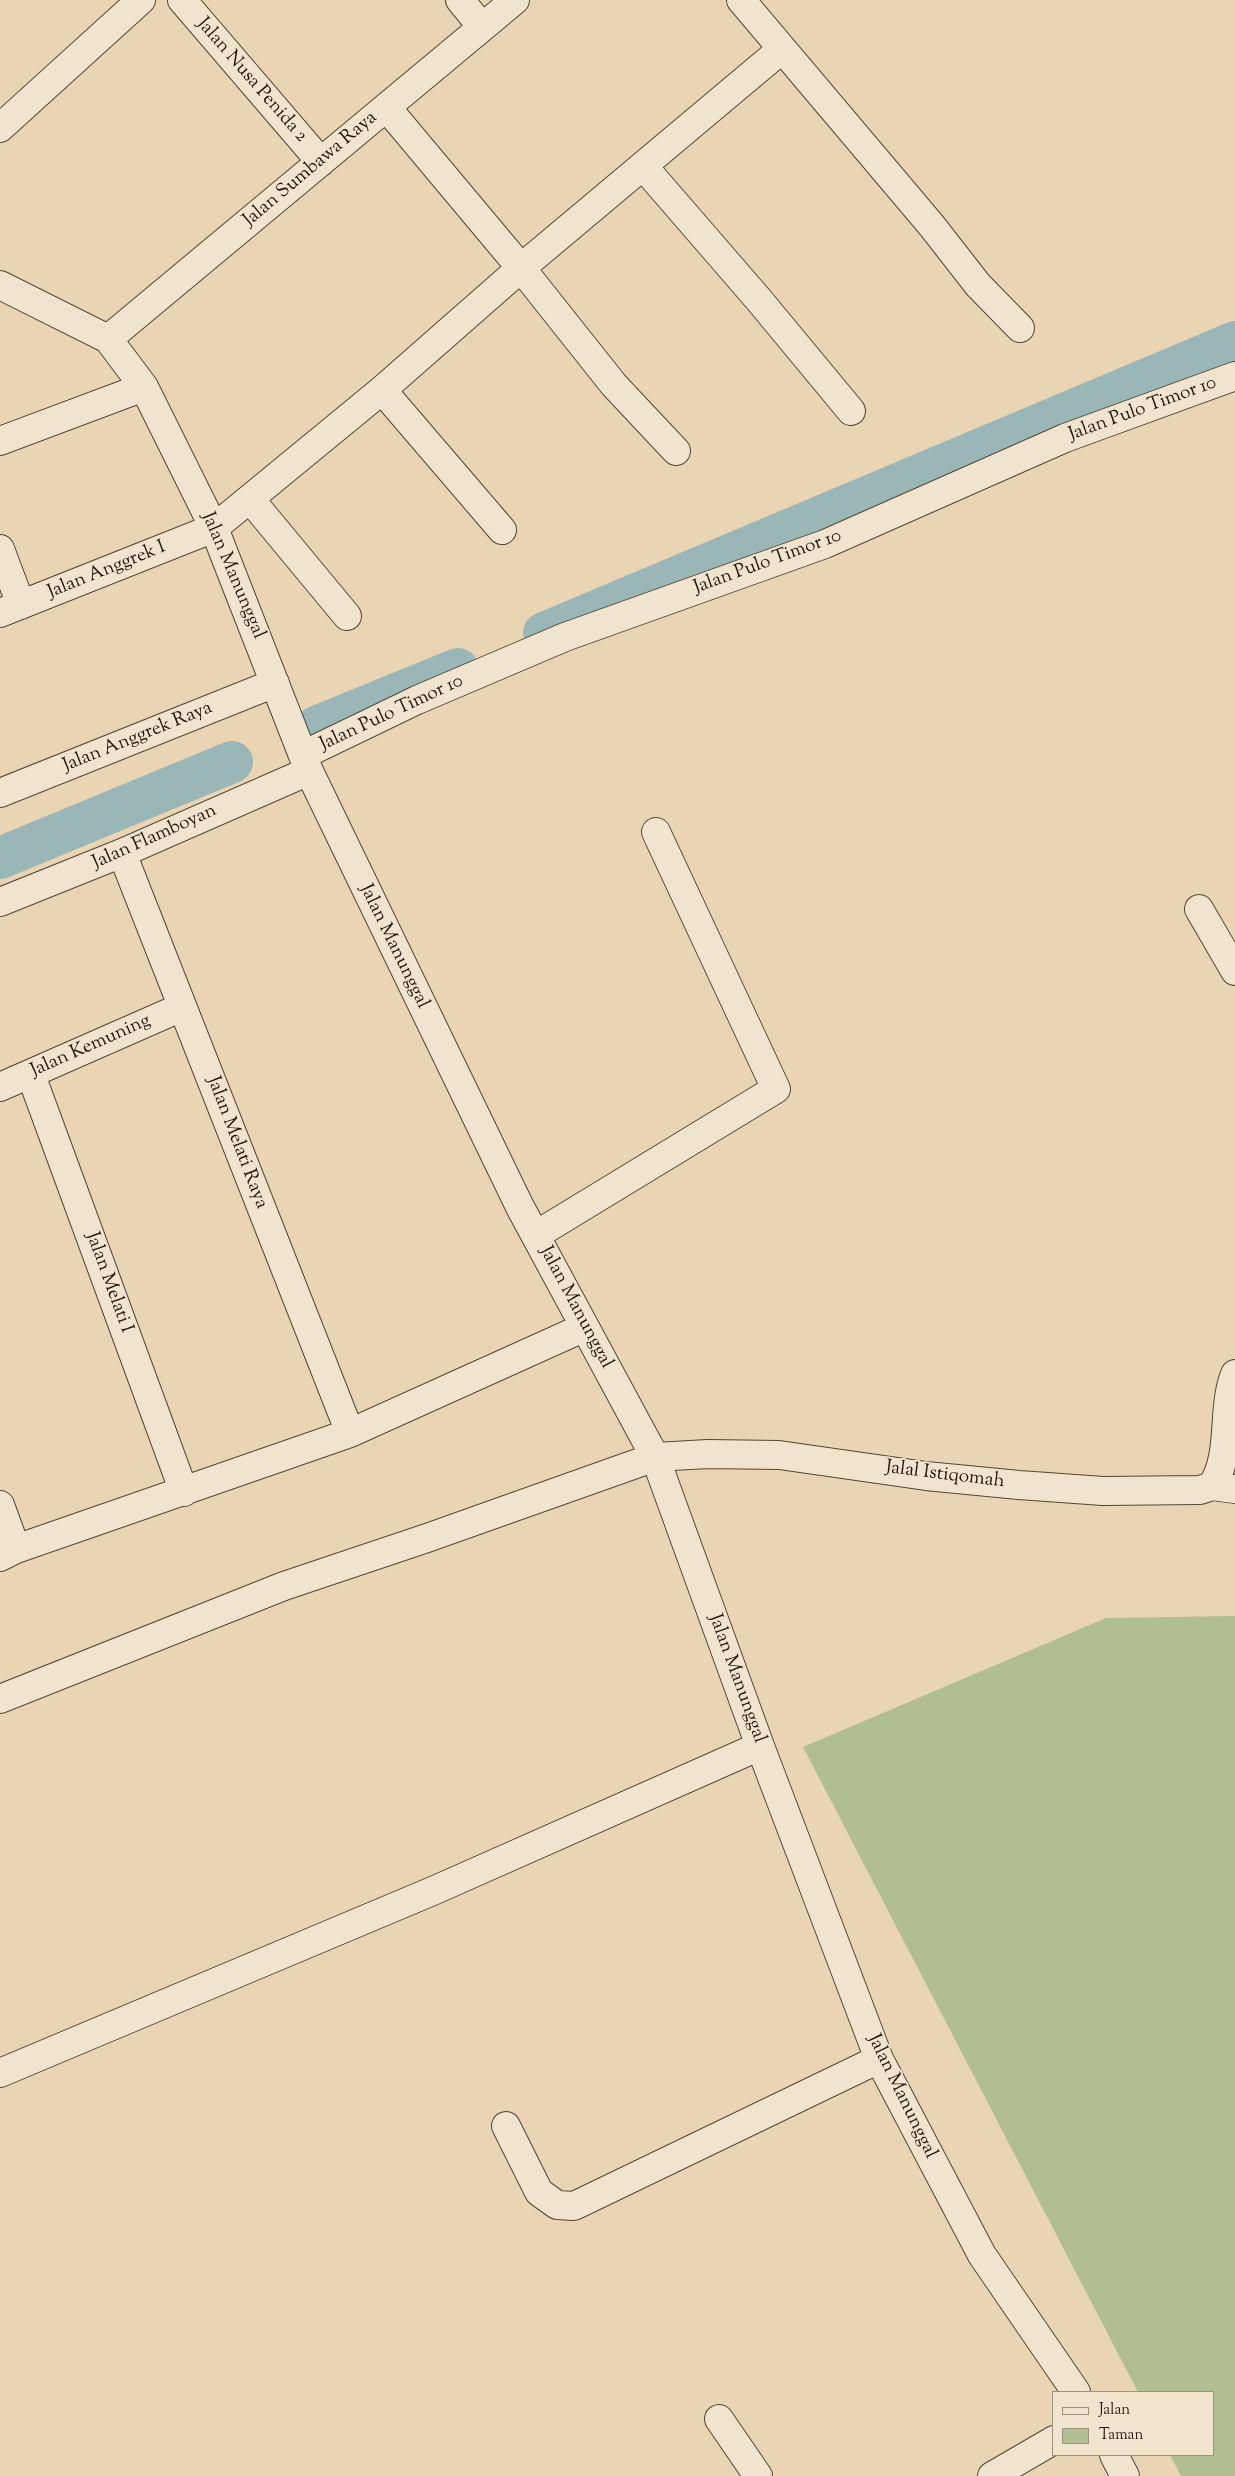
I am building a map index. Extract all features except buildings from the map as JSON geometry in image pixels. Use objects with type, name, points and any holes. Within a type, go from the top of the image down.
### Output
[{"type":"street","points":[[0,128],[141,0]]},
{"type":"street","name":"Jalan Nusa Penida 2","points":[[182,0],[321,162]]},
{"type":"street","points":[[460,0],[482,27]]},
{"type":"street","name":"Jalan Sumbawa Raya","points":[[108,339],[515,0]]},
{"type":"street","points":[[741,0],[932,226],[978,285],[1020,328]]},
{"type":"street","name":"Jalan Anggrek I","points":[[10,609],[214,528],[382,390],[520,268],[782,49]]},
{"type":"street","points":[[386,108],[520,268],[614,385],[676,452]]},
{"type":"street","points":[[643,166],[759,300],[851,411]]},
{"type":"street","name":"Jalan Manunggal","points":[[0,286],[108,339],[144,387],[214,528],[304,757],[447,1060],[536,1235],[655,1457],[760,1746],[879,2059],[982,2254],[1075,2391]]},
{"type":"street","name":"Jalan Pulo Timor 10","points":[[304,757],[417,700],[565,637],[825,544],[1065,438],[1235,376]]},
{"type":"street","points":[[0,440],[144,387]]},
{"type":"street","points":[[382,390],[502,530]]},
{"type":"street","points":[[250,499],[347,616]]},
{"type":"street","points":[[0,549],[10,609]]},
{"type":"street","name":"Jalan Anggrek Raya","points":[[0,793],[280,695]]},
{"type":"street","name":"Jalan Flamboyan","points":[[0,902],[122,853],[304,757]]},
{"type":"street","points":[[536,1235],[776,1089],[656,832]]},
{"type":"street","name":"Jalan Melati Raya","points":[[122,853],[350,1433]]},
{"type":"street","points":[[1199,910],[1235,970]]},
{"type":"street","name":"Jalan Kemuning","points":[[0,1087],[182,1007]]},
{"type":"street","name":"Jalan Melati I","points":[[31,1075],[184,1492]]},
{"type":"street","points":[[0,1505],[8,1553],[350,1433],[585,1327]]},
{"type":"street","points":[[1223,1487],[1219,1475],[1224,1451],[1229,1390],[1235,1374]]},
{"type":"street","name":"Jalal Istiqomah","points":[[0,1699],[284,1586],[427,1538],[655,1457],[708,1454],[779,1455],[926,1476],[1103,1491],[1200,1490],[1223,1487]]},
{"type":"street","points":[[0,2073],[435,1890],[760,1746]]},
{"type":"street","points":[[506,2126],[540,2192],[556,2205],[574,2206],[879,2059]]},
{"type":"street","points":[[719,2419],[758,2476]]},
{"type":"street","points":[[992,2476],[1052,2441]]},
{"type":"street","points":[[1115,2456],[1125,2476]]},
{"type":"green space","points":[[1235,1616],[1235,2476],[1181,2476],[1171,2456],[1215,2456],[1215,2391],[1137,2391],[803,1747],[1106,1618]]},
{"type":"waterway","points":[[544,633],[1235,342]]},
{"type":"waterway","points":[[316,727],[458,669]]},
{"type":"waterway","points":[[0,858],[232,762]]}]
